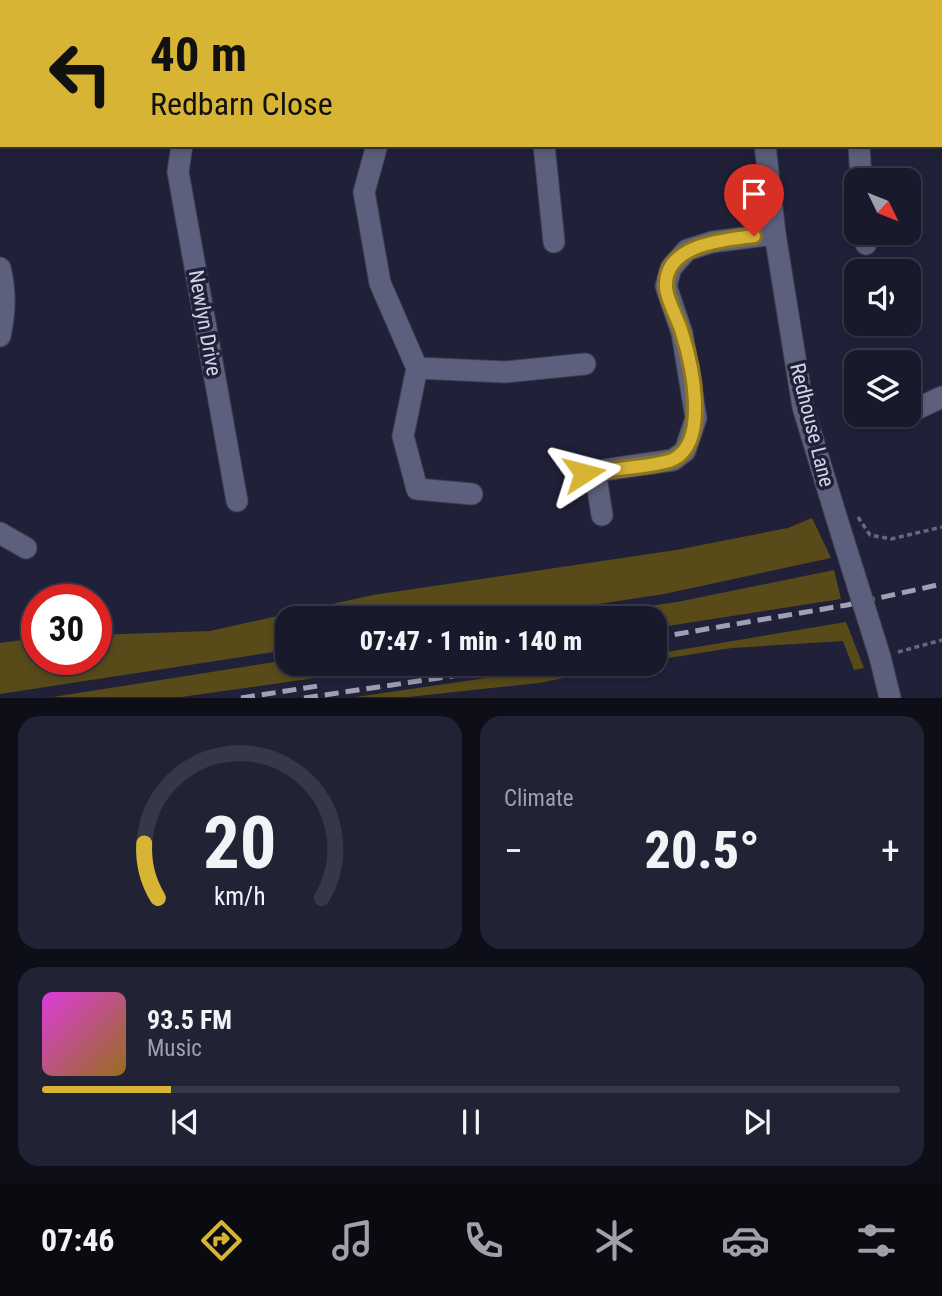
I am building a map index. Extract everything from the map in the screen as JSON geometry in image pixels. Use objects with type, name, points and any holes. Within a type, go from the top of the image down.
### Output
[{"type":"street","name":"Newlyn Drive","points":[[182,147],[178,172],[237,501]]},
{"type":"street","points":[[376,147],[364,192],[380,283],[417,368],[403,436],[417,489],[472,494]]},
{"type":"street","points":[[544,147],[554,242]]},
{"type":"street","name":"Redhouse Lane","points":[[765,147],[775,234],[803,407],[846,515],[890,698]]},
{"type":"street","points":[[859,147],[860,168]]},
{"type":"street","points":[[602,515],[590,472],[673,460],[685,451],[692,437],[696,418],[689,367],[682,333],[666,286],[671,268],[687,250],[712,242],[775,234]]},
{"type":"street","points":[[0,268],[5,285],[0,337]]},
{"type":"street","points":[[417,368],[505,372],[585,364]]},
{"type":"street","points":[[0,533],[26,548]]},
{"type":"path","points":[[846,515],[870,535],[891,539],[942,527]]},
{"type":"path","points":[[880,657],[942,640]]},
{"type":"shaded area","points":[[812,518],[831,558],[664,594],[586,606],[323,606],[373,595],[676,550],[788,528]]},
{"type":"shaded area","points":[[834,570],[841,599],[667,626],[667,606],[650,606]]},
{"type":"shaded area","points":[[275,617],[275,652],[0,694],[0,643],[21,640],[21,675],[112,675],[112,634],[210,631]]},
{"type":"shaded area","points":[[846,622],[864,668],[854,670],[843,641],[732,648],[667,658],[667,652]]},
{"type":"shaded area","points":[[275,662],[275,676],[329,676],[181,697],[53,697]]},
{"type":"shaded area","points":[[501,676],[573,676],[539,683],[408,697],[356,697]]},
{"type":"railway","points":[[667,636],[847,605],[942,584]]},
{"type":"railway","points":[[304,698],[452,676]]},
{"type":"railway","points":[[241,698],[318,686]]},
{"type":"route","points":[[584,473],[673,460],[685,451],[692,437],[696,418],[682,333],[666,286],[671,268],[687,250],[712,242],[754,236]]}]
